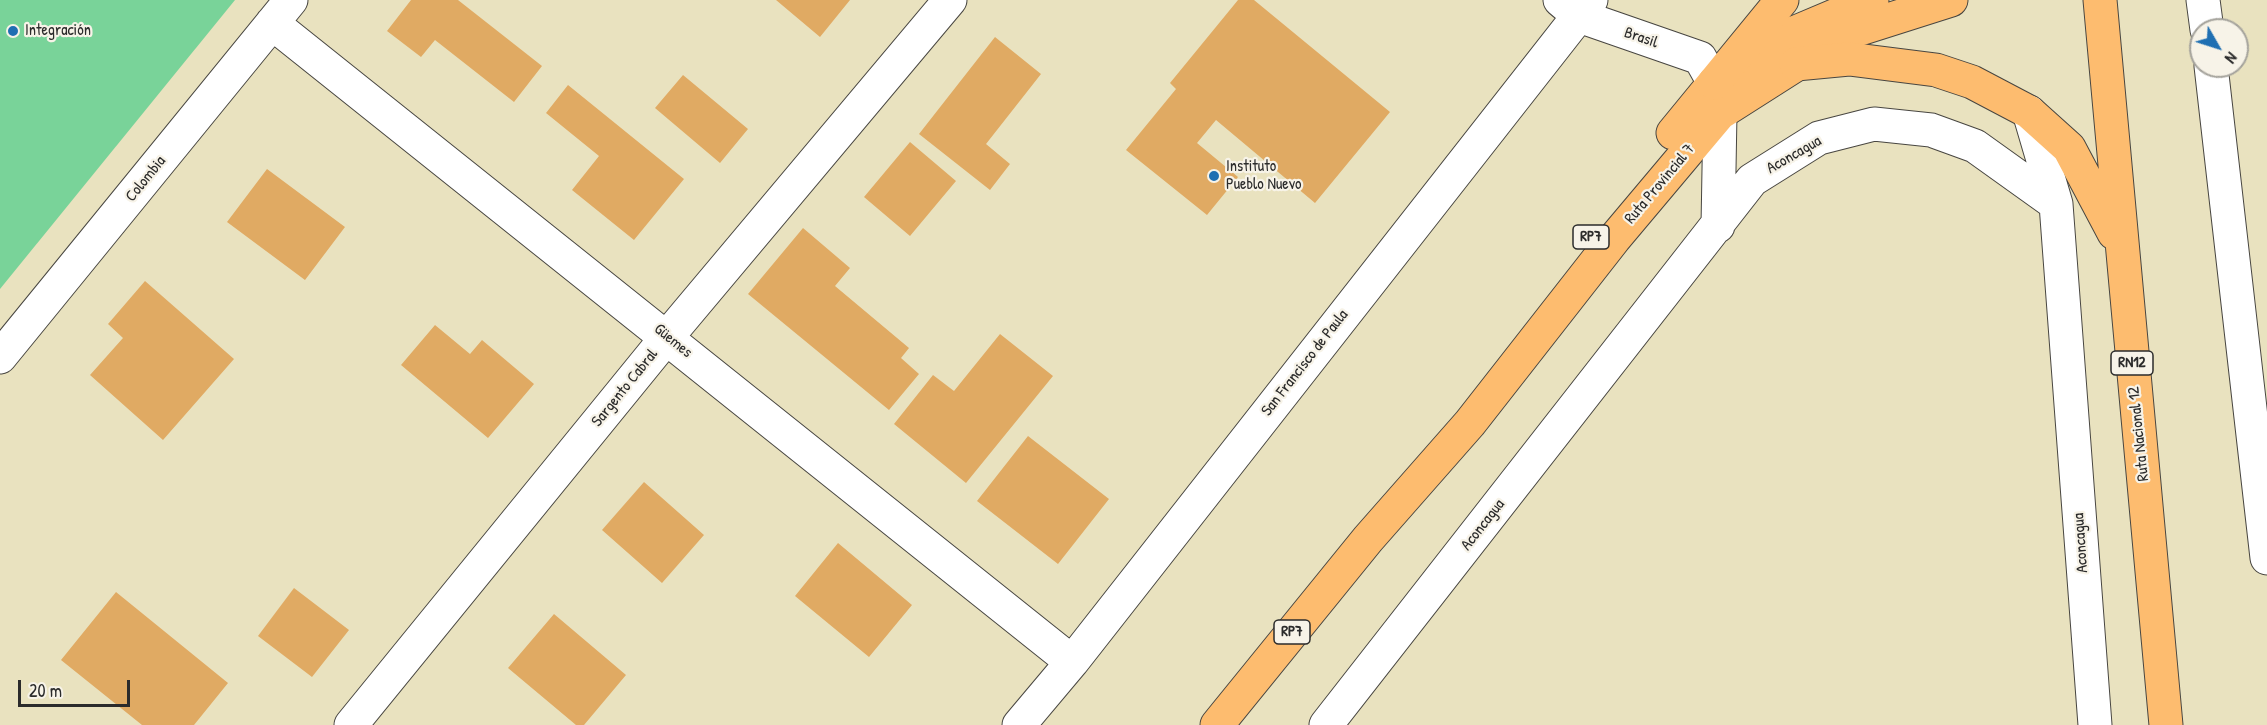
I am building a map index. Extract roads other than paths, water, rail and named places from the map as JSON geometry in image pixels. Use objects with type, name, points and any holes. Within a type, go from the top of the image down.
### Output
[{"type":"main road","points":[[1717,98],[1782,0]]},
{"type":"main road","name":"Ruta Provincial 7","points":[[1217,725],[1368,539],[1437,429],[1717,98],[1789,35],[1872,0]]},
{"type":"main road","name":"Ruta Provincial 7","points":[[1717,98],[1796,64],[1844,34],[1951,0]]},
{"type":"main road","name":"Ruta Nacional 12","points":[[2100,0],[2166,725]]},
{"type":"main road","name":"Ruta Nacional 12","points":[[2120,0],[2178,725]]},
{"type":"main road","points":[[1796,64],[1849,59],[1936,70],[1972,82],[2029,112],[2069,148],[2121,246]]},
{"type":"street","name":"Sargento Cabral","points":[[351,725],[667,337],[950,0]]},
{"type":"street","points":[[2203,0],[2205,18]]},
{"type":"street","name":"Brasil","points":[[1577,5],[1700,58],[1717,98]]},
{"type":"street","name":"San Francisco de Paula","points":[[1019,725],[1072,662],[1577,5]]},
{"type":"street","name":"Güemes","points":[[282,12],[667,337],[1072,662]]},
{"type":"street","name":"Colombia","points":[[0,357],[282,12]]},
{"type":"street","points":[[2212,78],[2267,558]]},
{"type":"street","points":[[1717,98],[1718,226]]},
{"type":"street","points":[[2029,112],[2056,204]]},
{"type":"street","name":"Aconcagua","points":[[1326,725],[1752,180],[1820,138],[1874,124],[1932,130],[1975,146],[2056,204],[2095,725]]},
{"type":"place","name":"Integración","points":[[13,31]]},
{"type":"place","name":"Instituto Pueblo Nuevo","points":[[1214,176]]}]
